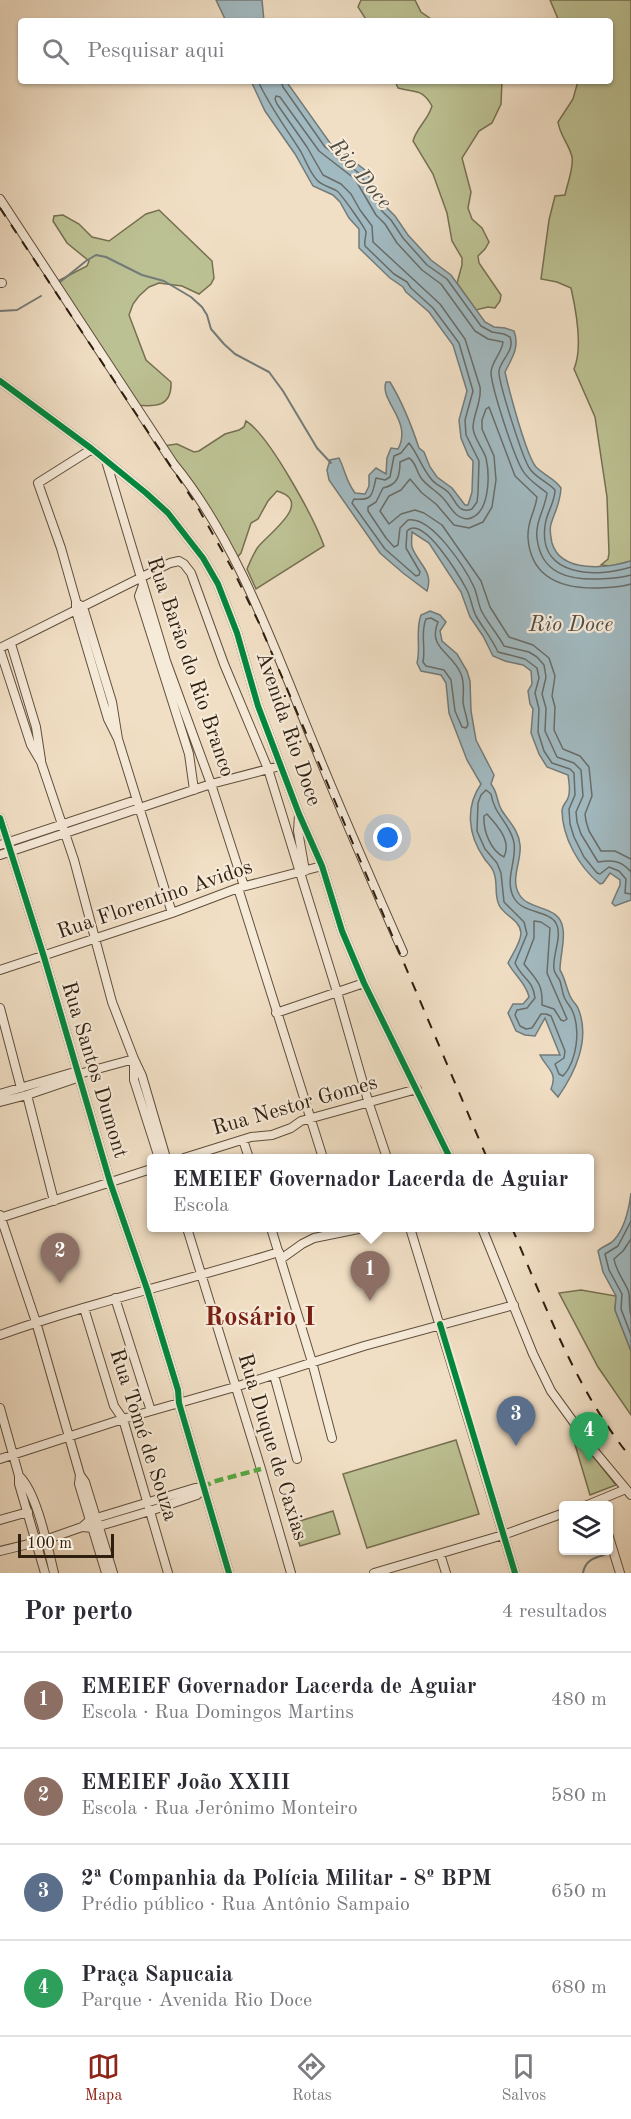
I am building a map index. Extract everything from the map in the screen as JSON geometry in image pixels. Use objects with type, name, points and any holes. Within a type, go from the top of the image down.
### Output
[{"type":"street","points":[[0,199],[172,463],[190,484],[211,517],[271,640],[403,952]]},
{"type":"street","name":"Avenida Rio Doce","points":[[0,381],[105,459],[168,513],[190,539],[218,584],[237,633],[258,706],[299,814],[322,866],[342,931],[364,983],[448,1154]]},
{"type":"street","points":[[92,449],[38,483],[112,702],[118,739],[172,913]]},
{"type":"street","name":"Rua Barão do Rio Branco","points":[[105,459],[166,661],[211,784],[276,1013]]},
{"type":"street","points":[[165,1154],[142,1076],[112,1002],[84,894],[65,833],[41,762],[31,745],[0,649],[79,609],[142,582],[170,562],[178,561],[184,564],[198,590],[224,664],[268,769],[302,872],[386,1154]]},
{"type":"street","points":[[142,582],[139,596],[189,754],[194,790]]},
{"type":"street","points":[[11,644],[36,727],[41,762]]},
{"type":"street","points":[[6,847],[65,833],[211,784],[280,766]]},
{"type":"street","points":[[0,855],[6,847],[61,824],[136,800]]},
{"type":"street","points":[[299,814],[298,831],[302,872]]},
{"type":"street","name":"Rua Santos Dumont","points":[[0,818],[6,847],[44,957],[110,1182],[147,1289],[178,1390],[179,1403],[229,1573]]},
{"type":"street","name":"Rua Florentino Avidos","points":[[0,970],[172,913],[241,887],[322,866]]},
{"type":"street","points":[[322,1154],[276,1013],[364,983]]},
{"type":"street","points":[[0,1008],[21,1088]]},
{"type":"street","points":[[0,1094],[71,1073],[79,1074],[134,1059]]},
{"type":"street","points":[[134,1059],[134,1080],[158,1154]]},
{"type":"street","points":[[0,1102],[74,1079],[79,1074]]},
{"type":"street","name":"Rua Nestor Gomes","points":[[197,1154],[257,1136],[272,1135],[310,1119],[417,1089]]},
{"type":"street","points":[[27,1095],[54,1201]]},
{"type":"street","points":[[243,1140],[248,1154]]},
{"type":"street","points":[[113,1573],[79,1484],[80,1476],[36,1322],[0,1217],[147,1170]]},
{"type":"street","name":"Rua Duque de Caxias","points":[[189,1232],[291,1573]]},
{"type":"street","points":[[273,1232],[312,1362],[332,1438]]},
{"type":"street","points":[[0,1335],[115,1298],[280,1255],[314,1238],[338,1232]]},
{"type":"street","points":[[412,1232],[514,1573]]},
{"type":"street","points":[[484,1232],[533,1354],[551,1391],[596,1453],[629,1492],[604,1501]]},
{"type":"street","points":[[115,1298],[151,1411]]},
{"type":"street","points":[[0,1459],[312,1362],[440,1324],[514,1305]]},
{"type":"street","name":"Rua Tomé de Souza","points":[[84,1308],[114,1406],[123,1419],[168,1573]]},
{"type":"street","points":[[274,1375],[297,1459]]},
{"type":"street","points":[[0,1408],[28,1512],[54,1573]]},
{"type":"street","points":[[19,1476],[28,1487],[41,1540],[45,1573]]},
{"type":"street","points":[[95,1523],[147,1502],[195,1488],[203,1488]]},
{"type":"street","points":[[0,1551],[95,1523],[150,1510],[197,1495],[203,1488]]},
{"type":"street","points":[[0,1520],[28,1512]]},
{"type":"street","points":[[374,1573],[503,1535],[559,1515]]},
{"type":"street","points":[[95,1523],[106,1573]]},
{"type":"street","points":[[613,1548],[620,1573]]},
{"type":"street","points":[[440,1554],[446,1573]]},
{"type":"green space","points":[[361,0],[415,0],[421,12],[430,18],[365,18],[358,7]]},
{"type":"green space","points":[[550,0],[631,0],[631,561],[611,566],[601,565],[608,559],[609,553],[607,497],[595,417],[574,369],[578,340],[577,318],[571,288],[541,279],[549,220],[555,196],[565,195],[572,166],[571,152],[558,122],[573,99],[577,84],[613,84],[613,18],[558,18]]},
{"type":"green space","points":[[396,84],[502,84],[501,104],[492,123],[479,131],[462,158],[471,192],[468,208],[472,219],[482,228],[489,242],[478,256],[479,263],[501,295],[495,308],[476,310],[457,283],[462,258],[452,241],[447,213],[433,174],[413,141],[432,106],[425,96],[418,92],[398,88]]},
{"type":"green space","points":[[159,210],[212,261],[214,278],[211,284],[199,294],[182,286],[159,283],[149,287],[133,304],[129,315],[146,360],[171,382],[171,390],[166,401],[150,406],[135,405],[54,283],[87,266],[89,261],[67,243],[53,221],[54,216],[63,215],[79,224],[92,237],[109,241],[146,214]]},
{"type":"green space","points":[[246,421],[256,429],[278,459],[301,498],[324,546],[256,589],[247,569],[258,547],[286,518],[291,503],[288,496],[277,491],[268,501],[258,519],[251,523],[241,553],[234,561],[162,446],[177,444],[194,452],[199,451],[225,434],[244,427]]},
{"type":"green space","points":[[581,1290],[616,1296],[615,1310],[631,1351],[631,1415],[598,1367],[559,1293]]},
{"type":"green space","points":[[577,1436],[616,1485],[590,1495],[573,1438]]},
{"type":"green space","points":[[456,1440],[479,1514],[367,1548],[343,1474]]},
{"type":"green space","points":[[333,1511],[340,1534],[300,1546],[293,1523]]},
{"type":"water","points":[[216,0],[262,0],[264,18],[225,18]]},
{"type":"water","name":"Rio Doce","points":[[252,84],[288,84],[330,143],[365,170],[387,208],[408,235],[431,260],[451,275],[485,322],[494,327],[514,331],[516,347],[505,372],[518,422],[532,460],[536,467],[561,488],[550,529],[552,543],[557,553],[565,560],[586,566],[610,566],[631,561],[631,900],[615,906],[612,903],[620,880],[610,873],[600,884],[585,869],[568,841],[562,810],[568,798],[570,786],[568,775],[547,767],[531,733],[533,709],[528,691],[532,684],[531,671],[523,665],[493,656],[470,617],[461,592],[429,543],[412,532],[412,547],[427,573],[429,584],[427,591],[380,553],[329,480],[327,470],[330,460],[339,458],[355,493],[365,494],[369,486],[369,475],[376,468],[386,474],[387,458],[391,448],[398,449],[402,439],[399,421],[385,389],[386,382],[390,382],[419,448],[424,452],[430,467],[437,477],[452,488],[465,505],[468,505],[472,492],[473,461],[461,438],[459,420],[467,391],[453,345],[429,312],[359,248],[359,229],[333,195],[313,186],[295,154],[265,111]]},
{"type":"water","points":[[430,611],[440,615],[446,622],[440,631],[442,641],[457,654],[467,671],[476,740],[494,775],[491,784],[499,805],[519,840],[516,882],[519,894],[530,904],[550,912],[561,921],[563,939],[560,970],[571,998],[578,1008],[583,1032],[575,1066],[558,1097],[551,1089],[553,1078],[551,1071],[540,1055],[560,1055],[545,1018],[535,1036],[525,1035],[516,1031],[508,1013],[513,1004],[523,1004],[529,997],[508,963],[521,933],[518,924],[499,905],[493,871],[479,849],[472,831],[470,821],[472,802],[481,784],[467,760],[449,713],[446,683],[441,675],[421,671],[417,663],[419,621],[421,615]]},
{"type":"water","points":[[631,1193],[631,1351],[615,1310],[616,1296],[603,1272],[598,1251],[612,1242],[621,1230],[628,1212]]},
{"type":"waterway","points":[[60,282],[96,255],[106,257],[142,275],[164,281],[191,297],[202,307],[211,329],[224,344],[235,354],[269,372],[317,448],[331,463]]},
{"type":"waterway","points":[[0,311],[17,310],[41,296]]},
{"type":"waterway","points":[[583,1573],[590,1561],[604,1555]]},
{"type":"railway","points":[[0,208],[197,506],[234,572],[259,623],[485,1154]]},
{"type":"railway","points":[[514,1232],[550,1318],[578,1376],[611,1432],[631,1458]]},
{"type":"marked path","points":[[203,1488],[212,1482],[261,1469]]},
{"type":"cycle path","points":[[0,381],[92,449],[146,493],[168,513],[203,558],[218,584],[237,633],[258,706],[299,814],[322,866],[342,931],[364,983],[448,1154]]},
{"type":"cycle path","points":[[0,818],[44,957],[110,1182],[147,1289],[178,1390],[179,1403],[229,1573]]},
{"type":"cycle path","points":[[440,1324],[515,1573]]},
{"type":"place","name":"EMEIEF João XXIII","points":[[60,1283]]},
{"type":"place","name":"EMEIEF Governador Lacerda de Aguiar","points":[[370,1301]]},
{"type":"place","name":"2ª Companhia da Polícia Militar - 8º BPM","points":[[516,1446]]},
{"type":"place","name":"Praça Sapucaia","points":[[589,1462]]},
{"type":"district","name":"Rosário I","points":[[260,1317]]}]
